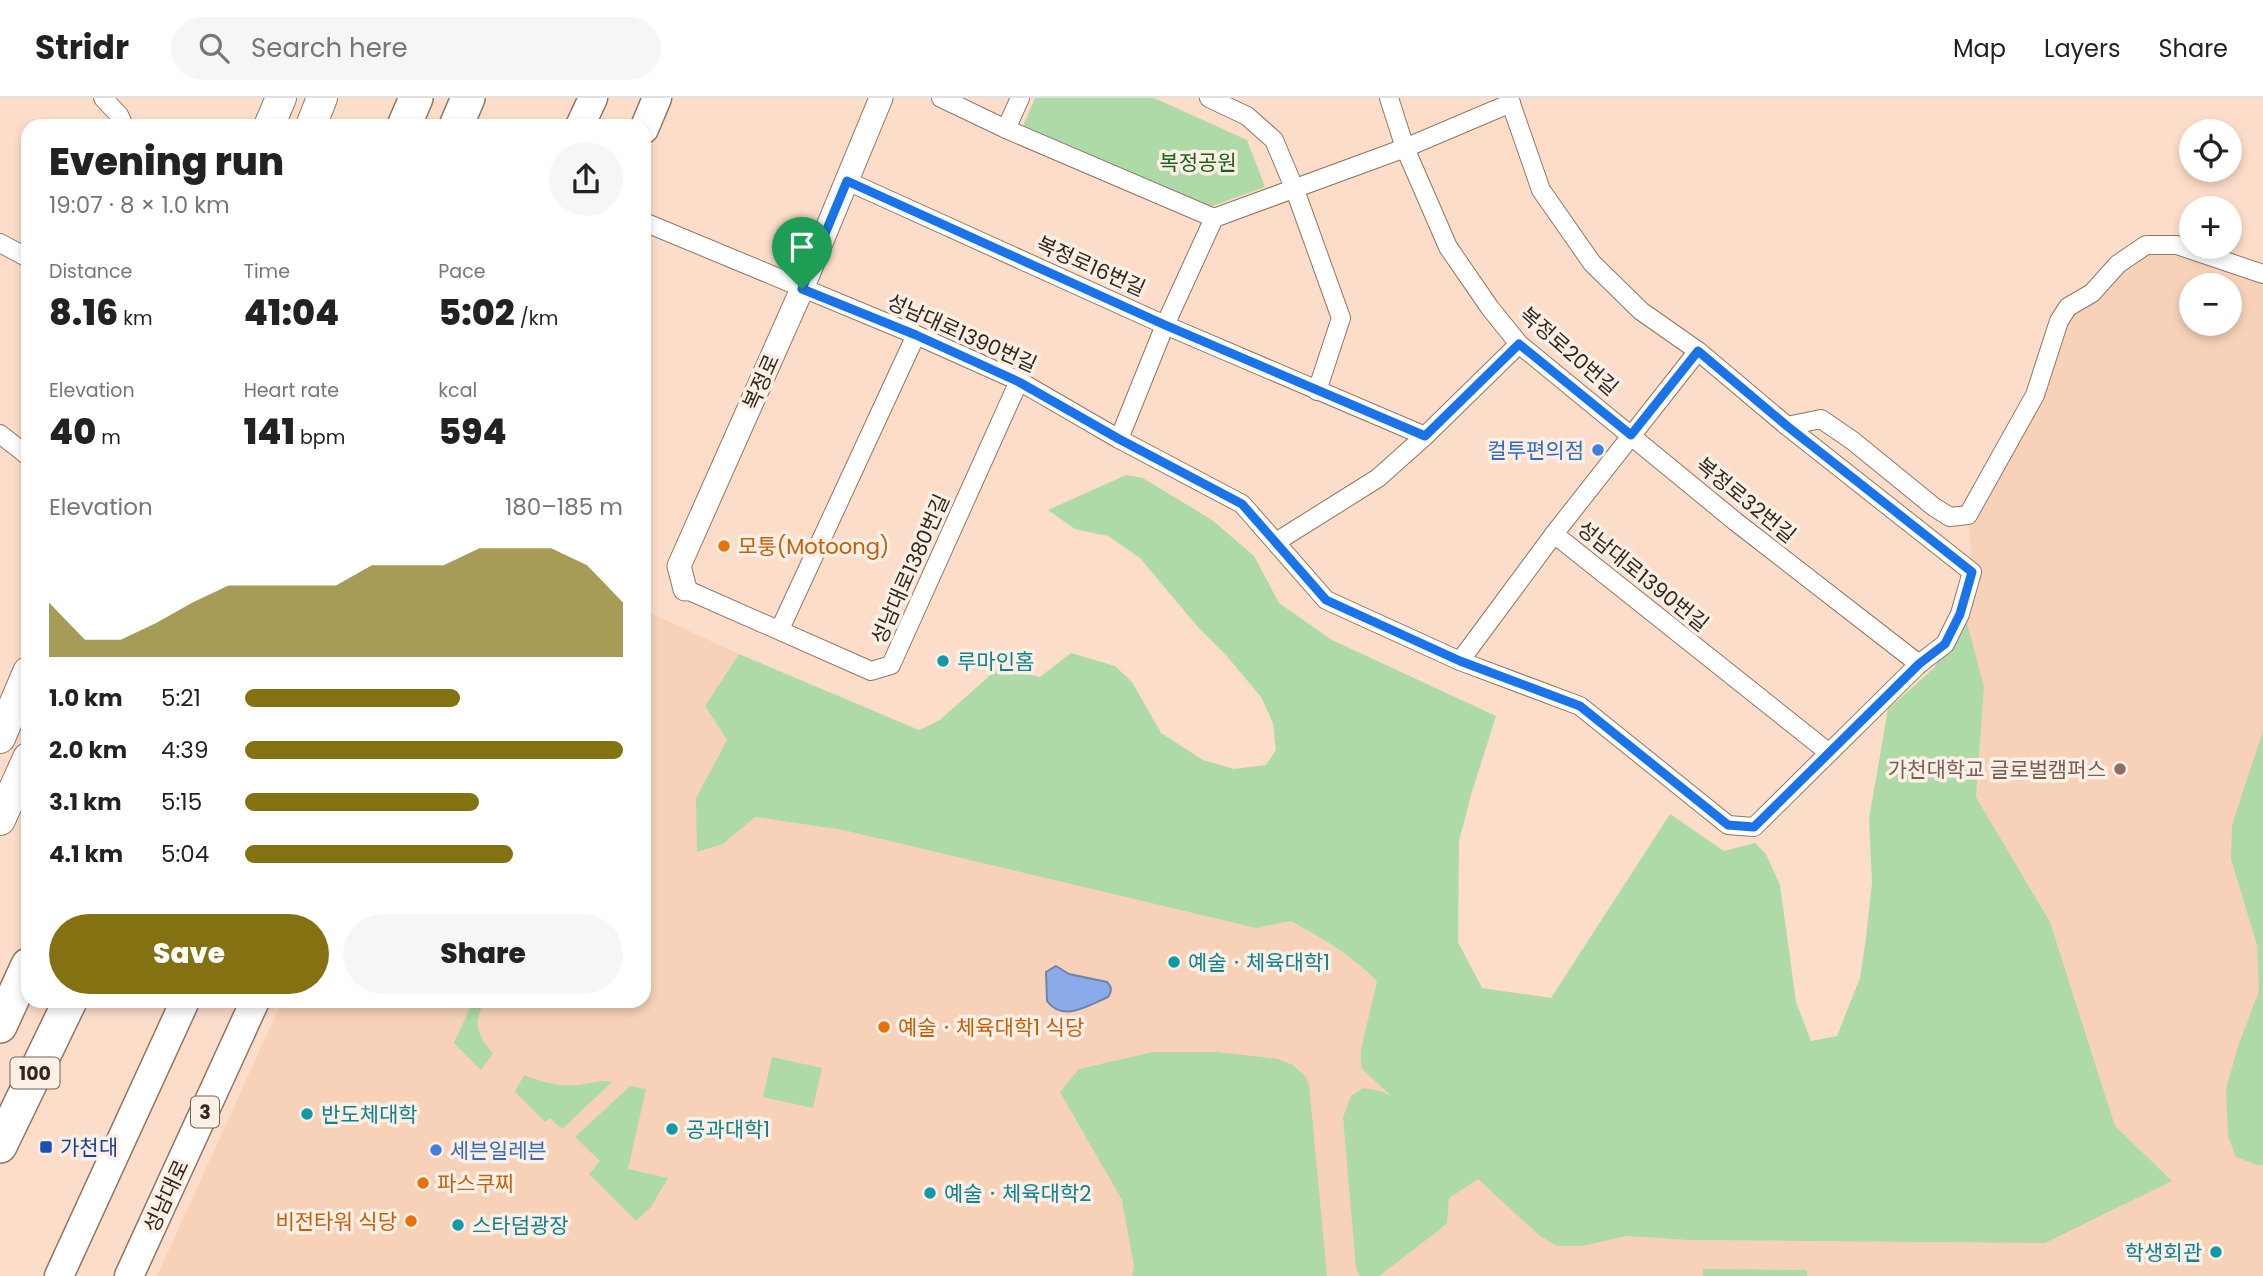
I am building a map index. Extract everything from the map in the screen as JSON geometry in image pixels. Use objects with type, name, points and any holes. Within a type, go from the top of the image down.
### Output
[{"type":"highway","points":[[273,119],[281,98]]},
{"type":"highway","points":[[314,119],[322,98]]},
{"type":"highway","points":[[407,119],[416,98]]},
{"type":"highway","points":[[459,119],[468,98]]},
{"type":"highway","points":[[0,738],[21,688]]},
{"type":"highway","points":[[0,820],[21,774]]},
{"type":"highway","points":[[0,1026],[21,980]]},
{"type":"highway","name":"100","points":[[0,1146],[67,1008]]},
{"type":"main road","points":[[583,119],[593,98]]},
{"type":"main road","points":[[648,119],[657,98]]},
{"type":"main road","points":[[59,1276],[182,1008]]},
{"type":"main road","name":"성남대로","points":[[129,1276],[253,1008]]},
{"type":"street","points":[[103,98],[121,119]]},
{"type":"street","name":"복정로","points":[[685,589],[679,566],[802,289],[881,98]]},
{"type":"street","points":[[941,98],[1006,129],[1214,218],[1405,148],[1510,101],[1541,190],[1592,263],[1642,310],[1698,351],[1787,426],[1821,419],[1950,517],[1968,515],[2035,396],[2059,321],[2068,307],[2092,293],[2118,264],[2146,245],[2177,245],[2263,274]]},
{"type":"street","points":[[1006,129],[1020,98]]},
{"type":"street","points":[[1209,98],[1247,116],[1275,140],[1294,190],[1341,318],[1317,391]]},
{"type":"street","name":"복정로20번길","points":[[1390,98],[1405,148],[1448,247],[1490,308],[1519,344],[1631,435]]},
{"type":"street","name":"복정로16번길","points":[[847,181],[1165,325],[1425,436]]},
{"type":"street","points":[[1119,439],[1165,325],[1214,218]]},
{"type":"street","name":"성남대로1390번길","points":[[651,225],[916,335],[1019,382],[1242,504],[1326,600],[1460,661],[1580,706],[1728,825],[1754,827],[1919,664],[1945,644],[1960,614],[1972,572],[1787,426]]},
{"type":"street","points":[[0,243],[21,254]]},
{"type":"street","points":[[780,629],[916,335]]},
{"type":"street","points":[[1276,542],[1378,478],[1519,344]]},
{"type":"street","points":[[1554,534],[1698,351]]},
{"type":"street","name":"성남대로1380번길","points":[[685,589],[871,671],[891,665],[1019,382]]},
{"type":"street","points":[[0,434],[21,450]]},
{"type":"street","name":"복정로32번길","points":[[1631,435],[1736,522],[1919,664]]},
{"type":"street","name":"성남대로1390번길","points":[[1460,661],[1554,534],[1828,752]]},
{"type":"shaded area","name":"가천대학교 글로벌캠퍼스","points":[[2146,245],[2179,253],[2179,259],[2202,259],[2263,274],[2263,1276],[157,1276],[279,1008],[651,1008],[651,613],[739,654],[705,706],[727,740],[696,798],[723,844],[755,817],[843,830],[1256,928],[1291,921],[1361,964],[1377,981],[1361,1049],[1361,1068],[1540,1236],[1557,1246],[1582,1246],[1627,1236],[1687,1240],[2045,1243],[2171,1181],[2115,1126],[2050,922],[1976,797],[1984,687],[1963,622],[1973,584],[1968,515],[2035,395],[2059,321]]},
{"type":"green space","name":"복정공원","points":[[1035,98],[1154,98],[1247,140],[1265,187],[1204,209],[1023,126]]},
{"type":"green space","points":[[1126,475],[1143,478],[1212,520],[1254,556],[1279,603],[1332,640],[1496,716],[1459,841],[1458,942],[1482,988],[1551,998],[1670,814],[1724,851],[1755,843],[1766,854],[1780,885],[1796,1002],[1811,1041],[1837,1036],[1860,978],[1872,883],[1869,819],[1888,709],[1934,668],[1965,615],[1984,687],[1976,797],[2050,922],[2115,1126],[2172,1181],[2045,1243],[1687,1240],[1627,1236],[1582,1246],[1557,1246],[1540,1236],[1478,1179],[1449,1198],[1447,1223],[1439,1230],[1379,1276],[1360,1276],[1356,1268],[1343,1117],[1351,1096],[1363,1088],[1391,1096],[1361,1068],[1361,1049],[1377,981],[1336,948],[1291,921],[1256,928],[843,830],[755,817],[723,844],[697,852],[696,798],[727,740],[705,706],[739,654],[919,730],[940,720],[1015,653],[1019,672],[1040,677],[1071,653],[1115,666],[1132,682],[1161,733],[1203,760],[1234,769],[1266,765],[1276,750],[1273,723],[1261,697],[1225,654],[1197,626],[1140,558],[1108,536],[1075,529],[1048,510]]},
{"type":"green space","points":[[2263,731],[2263,1165],[2257,1165],[2236,1157],[2228,1136],[2226,1089],[2238,1046],[2259,991],[2257,945],[2231,859],[2232,825]]},
{"type":"green space","points":[[470,1008],[482,1008],[478,1028],[483,1041],[493,1053],[481,1070],[454,1043]]},
{"type":"green space","points":[[1153,1052],[1217,1052],[1278,1059],[1293,1065],[1304,1075],[1309,1084],[1327,1276],[1132,1276],[1134,1266],[1122,1200],[1060,1092],[1079,1069]]},
{"type":"green space","points":[[772,1057],[822,1068],[813,1108],[763,1097]]},
{"type":"green space","points":[[524,1075],[565,1085],[612,1082],[562,1129],[550,1118],[545,1122],[515,1092]]},
{"type":"green space","points":[[630,1086],[646,1089],[628,1169],[668,1178],[651,1207],[636,1221],[589,1174],[600,1161],[575,1137]]},
{"type":"green space","points":[[1703,1269],[1807,1270],[1807,1276],[1703,1276]]},
{"type":"water","points":[[1056,966],[1069,974],[1107,982],[1111,987],[1108,997],[1085,1008],[1068,1012],[1053,1007],[1047,1001],[1046,972]]},
{"type":"place","name":"컬투편의점","points":[[1598,450]]},
{"type":"place","name":"모퉁(Motoong)","points":[[724,546]]},
{"type":"place","name":"루마인홈","points":[[943,661]]},
{"type":"place","name":"가천대학교 글로벌캠퍼스","points":[[2120,769]]},
{"type":"place","name":"예술ㆍ체육대학1","points":[[1174,962]]},
{"type":"place","name":"예술ㆍ체육대학1 식당","points":[[884,1027]]},
{"type":"place","name":"반도체대학","points":[[307,1114]]},
{"type":"place","name":"공과대학1","points":[[672,1129]]},
{"type":"place","name":"가천대","points":[[46,1147]]},
{"type":"place","name":"세븐일레븐","points":[[436,1150]]},
{"type":"place","name":"파스쿠찌","points":[[423,1183]]},
{"type":"place","name":"예술ㆍ체육대학2","points":[[930,1193]]},
{"type":"place","name":"비전타워 식당","points":[[411,1221]]},
{"type":"place","name":"스타덤광장","points":[[458,1225]]},
{"type":"place","name":"학생회관","points":[[2216,1252]]},
{"type":"route","points":[[847,181],[1165,325],[1425,436],[1519,344],[1631,435],[1698,351],[1787,426],[1972,572],[1960,614],[1945,644],[1919,664],[1754,827],[1728,825],[1580,706],[1460,661],[1326,600],[1242,504],[1019,382],[916,335],[802,289],[847,181]]}]
